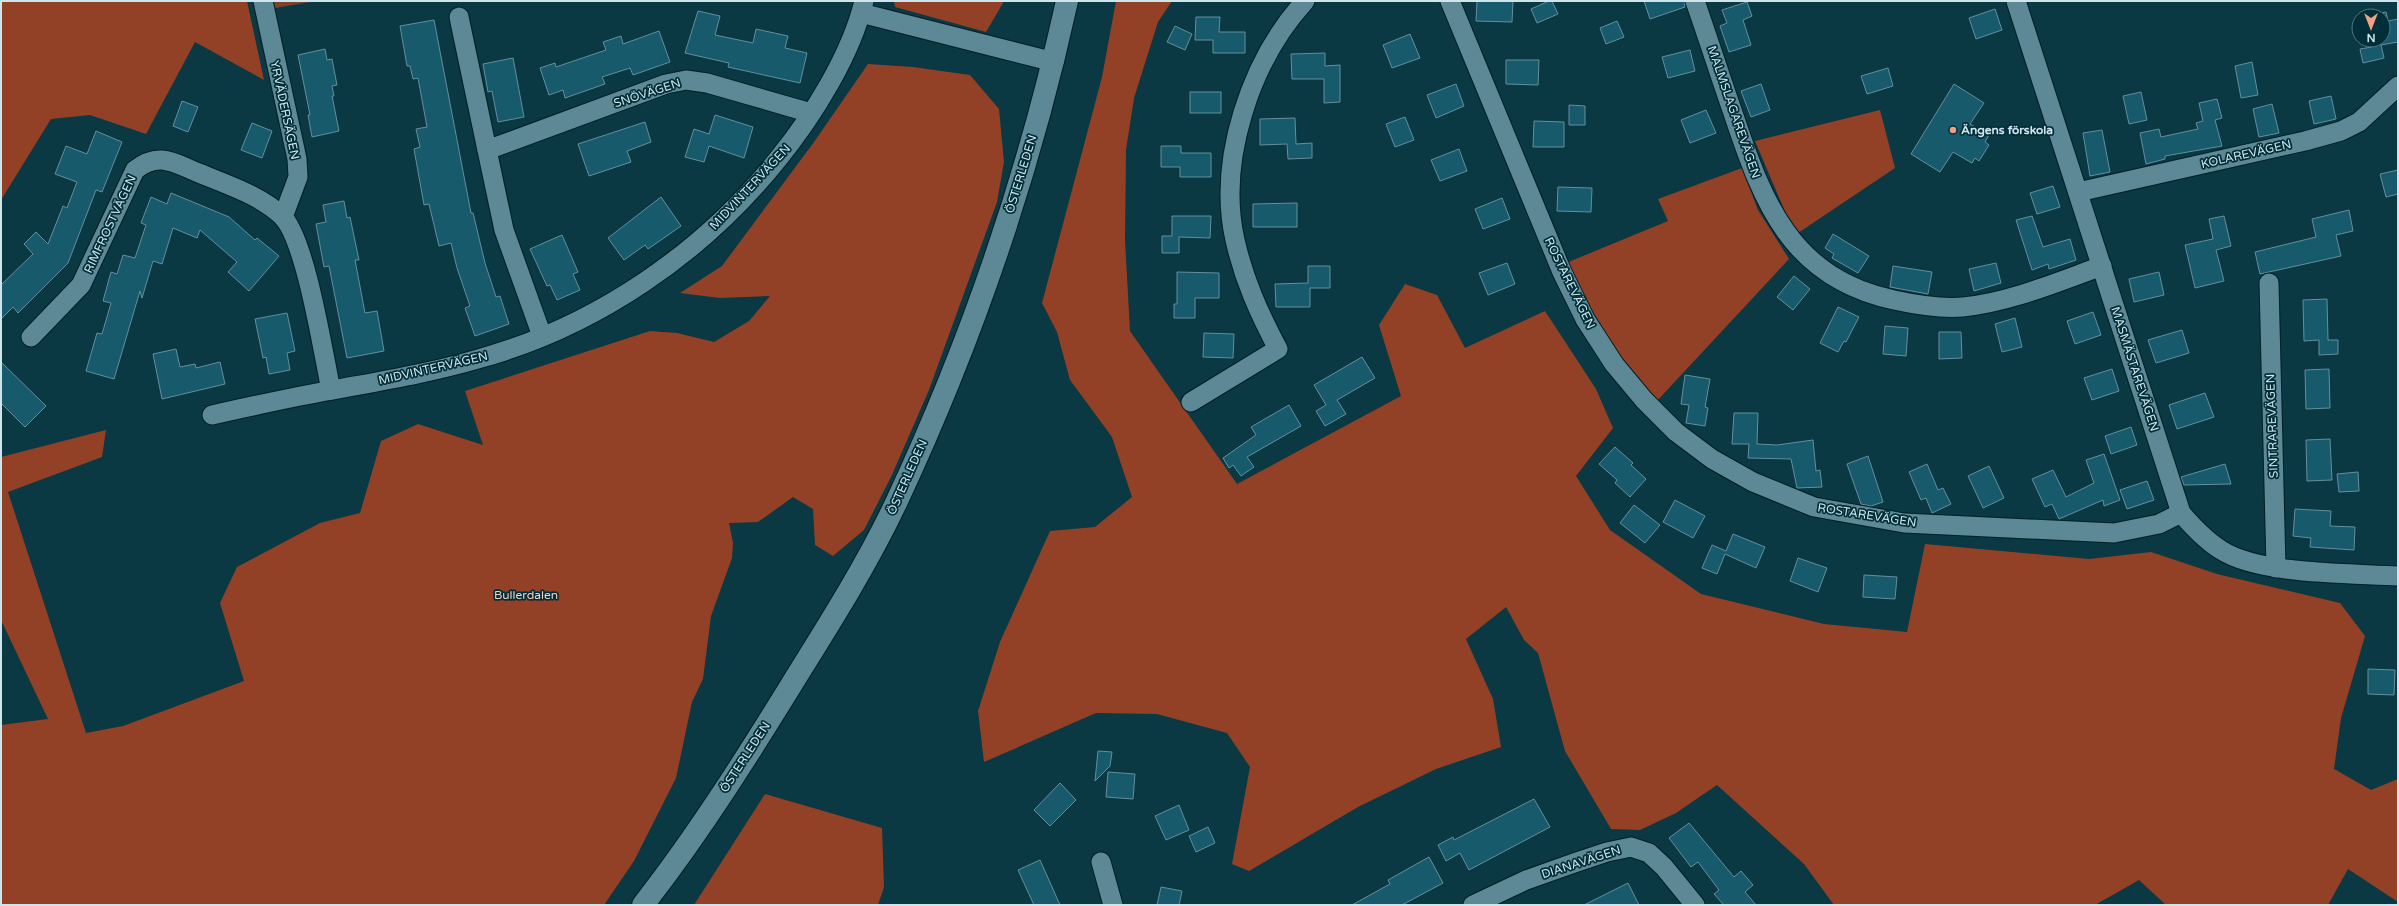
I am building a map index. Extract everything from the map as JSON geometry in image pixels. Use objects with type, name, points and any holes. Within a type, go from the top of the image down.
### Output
[{"type":"main road","name":"ÖSTERLEDEN","points":[[643,905],[758,740],[832,618],[896,504],[957,363],[980,302],[1029,150],[1054,62],[1067,1]]},
{"type":"street","name":"YRVÄDERSÄGEN","points":[[263,1],[297,159],[298,177],[283,217]]},
{"type":"street","points":[[1191,402],[1278,349],[1254,304],[1234,238],[1231,202],[1232,164],[1249,94],[1263,61],[1278,35],[1305,1]]},
{"type":"street","name":"ROSTAREVÄGEN","points":[[1450,1],[1562,272],[1585,318],[1614,364],[1644,400],[1676,432],[1712,459],[1753,482],[1814,507],[1904,523],[2114,533],[2158,524],[2181,513]]},
{"type":"street","name":"MALMSLAGAREVÄGEN","points":[[1695,1],[1748,158],[1777,222],[1794,244],[1816,264],[1846,284],[1873,296],[1941,308],[1963,307],[1995,301],[2030,291],[2102,266]]},
{"type":"street","name":"MASMÄSTAREVÄGEN","points":[[2016,1],[2181,513],[2199,534],[2222,551],[2247,561],[2276,568],[2398,576]]},
{"type":"street","name":"MIDVINTERVÄGEN","points":[[212,415],[331,390],[408,376],[479,359],[542,336],[608,305],[647,280],[683,254],[714,228],[768,171],[793,140],[811,113],[841,60],[863,7],[1054,62]]},
{"type":"street","points":[[459,17],[504,230],[542,336]]},
{"type":"street","name":"SNÖVÄGEN","points":[[487,150],[666,84],[686,80],[706,83],[811,113]]},
{"type":"street","name":"KOLAREVÄGEN","points":[[2078,192],[2305,141],[2341,131],[2359,122],[2398,86]]},
{"type":"street","name":"RIMFROSTVÄGEN","points":[[31,337],[81,285],[135,170],[146,162],[160,159],[175,163],[244,193],[269,205],[283,217],[295,237],[308,280],[331,390]]},
{"type":"street","name":"SINTRAREVÄGEN","points":[[2269,284],[2276,568]]},
{"type":"street","name":"DIANAVÄGEN","points":[[1476,904],[1526,880],[1607,852],[1631,847],[1649,853],[1664,867],[1695,905]]},
{"type":"street","points":[[1101,862],[1114,905]]},
{"type":"shaded area","points":[[273,1],[316,1],[275,8]]},
{"type":"green space","points":[[1,1],[247,1],[264,80],[195,42],[146,134],[90,115],[51,119],[1,200]]},
{"type":"green space","points":[[894,1],[1002,1],[1003,3],[986,32],[895,7]]},
{"type":"green space","points":[[1116,1],[1172,1],[1158,22],[1134,98],[1126,150],[1125,240],[1130,331],[1237,484],[1401,396],[1379,325],[1405,284],[1437,295],[1465,348],[1545,311],[1596,389],[1613,428],[1576,476],[1610,530],[1701,594],[1824,624],[1907,632],[1925,544],[2089,559],[2151,552],[2217,574],[2340,603],[2365,636],[2341,718],[2334,769],[2371,790],[2398,779],[2398,902],[2348,869],[2328,905],[2166,905],[2139,880],[2095,905],[1834,905],[1804,864],[1717,785],[1676,813],[1640,830],[1611,829],[1565,751],[1538,653],[1524,640],[1506,607],[1466,639],[1493,699],[1501,747],[1436,769],[1358,807],[1249,871],[1232,864],[1250,767],[1227,733],[1157,714],[1096,713],[984,762],[978,711],[1000,642],[1050,531],[1095,527],[1132,497],[1112,437],[1070,380],[1057,332],[1042,303],[1102,77]]},
{"type":"green space","name":"Bullerdalen","points":[[868,64],[913,67],[970,75],[999,109],[1004,162],[997,202],[929,390],[891,477],[864,530],[833,556],[815,545],[813,509],[793,497],[758,522],[729,523],[733,543],[732,558],[711,616],[703,679],[692,702],[676,778],[634,861],[604,905],[1,905],[1,725],[48,719],[1,620],[1,457],[106,430],[102,457],[8,492],[86,733],[123,726],[244,681],[220,603],[237,567],[320,523],[360,513],[381,441],[418,424],[483,445],[465,391],[650,331],[677,333],[714,342],[749,321],[770,296],[720,298],[680,293],[722,266],[814,142]]},
{"type":"green space","points":[[1880,110],[1895,168],[1795,235],[1755,141]]},
{"type":"green space","points":[[1742,168],[1758,210],[1789,259],[1656,402],[1614,350],[1566,263],[1668,221],[1658,199]]},
{"type":"green space","points":[[765,794],[882,828],[884,887],[878,905],[694,905]]},
{"type":"building","points":[[1477,1],[1513,1],[1512,22],[1476,21]]},
{"type":"building","points":[[1552,1],[1558,14],[1537,23],[1531,9]]},
{"type":"building","points":[[1644,1],[1684,1],[1685,7],[1650,19]]},
{"type":"building","points":[[1747,2],[1752,16],[1743,20],[1751,45],[1729,52],[1720,26],[1727,23],[1722,10]]},
{"type":"building","points":[[1995,9],[2002,30],[1976,39],[1969,18]]},
{"type":"building","points":[[698,11],[720,16],[715,35],[753,43],[756,29],[788,36],[785,48],[807,53],[800,83],[728,67],[729,63],[685,53]]},
{"type":"building","points":[[1196,17],[1220,17],[1219,32],[1245,32],[1245,53],[1213,53],[1213,40],[1195,40]]},
{"type":"building","points":[[2398,19],[2398,42],[2391,43],[2391,20]]},
{"type":"building","points":[[434,20],[471,213],[473,213],[485,263],[496,297],[500,296],[509,324],[475,336],[465,308],[470,306],[457,268],[451,243],[439,246],[429,204],[424,205],[414,149],[420,147],[416,129],[427,127],[418,78],[413,79],[410,66],[407,66],[400,26]]},
{"type":"building","points":[[1617,21],[1624,37],[1606,44],[1600,28]]},
{"type":"building","points":[[1175,26],[1192,34],[1185,50],[1167,42]]},
{"type":"building","points":[[659,31],[670,62],[633,75],[630,68],[602,77],[605,84],[565,98],[563,90],[549,95],[540,68],[555,63],[556,67],[606,50],[603,42],[621,36],[623,44]]},
{"type":"building","points":[[1410,34],[1420,58],[1392,68],[1383,45]]},
{"type":"building","points":[[2382,48],[2384,58],[2363,63],[2360,49]]},
{"type":"building","points":[[325,49],[327,60],[332,59],[337,85],[332,86],[334,96],[332,96],[339,131],[312,137],[308,115],[310,115],[298,55]]},
{"type":"building","points":[[1690,50],[1695,71],[1668,78],[1662,57]]},
{"type":"building","points":[[1325,53],[1325,66],[1340,65],[1340,102],[1324,103],[1324,79],[1292,79],[1291,54]]},
{"type":"building","points":[[513,58],[524,117],[498,122],[492,91],[488,92],[483,64]]},
{"type":"building","points":[[1506,60],[1539,60],[1538,85],[1506,84]]},
{"type":"building","points":[[2252,62],[2258,95],[2241,98],[2235,66]]},
{"type":"building","points":[[1888,68],[1893,86],[1867,94],[1861,76]]},
{"type":"building","points":[[1456,84],[1464,106],[1436,118],[1427,95]]},
{"type":"building","points":[[1761,84],[1770,110],[1751,117],[1741,91]]},
{"type":"building","name":"Ängens förskola","points":[[1954,84],[1984,103],[1970,124],[1989,135],[1985,142],[1989,145],[1979,161],[1975,158],[1972,163],[1953,152],[1940,172],[1911,154]]},
{"type":"building","points":[[1190,92],[1221,92],[1221,113],[1190,113]]},
{"type":"building","points":[[2141,92],[2147,120],[2129,124],[2123,96]]},
{"type":"building","points":[[2331,96],[2336,119],[2314,124],[2309,101]]},
{"type":"building","points":[[2217,99],[2222,118],[2215,120],[2222,146],[2165,156],[2165,159],[2146,164],[2140,133],[2159,129],[2161,137],[2198,129],[2196,123],[2203,121],[2199,103]]},
{"type":"building","points":[[182,101],[198,107],[188,132],[173,126]]},
{"type":"building","points":[[2272,104],[2279,133],[2259,137],[2253,109]]},
{"type":"building","points":[[1569,105],[1585,106],[1585,125],[1569,125]]},
{"type":"building","points":[[1706,110],[1716,133],[1690,143],[1681,120]]},
{"type":"building","points":[[715,115],[753,127],[744,158],[709,146],[704,162],[685,157],[694,129],[709,134]]},
{"type":"building","points":[[1405,117],[1414,140],[1395,147],[1386,124]]},
{"type":"building","points":[[1295,118],[1296,144],[1312,143],[1312,158],[1288,159],[1287,144],[1260,145],[1260,119]]},
{"type":"building","points":[[1534,121],[1564,122],[1564,147],[1533,147]]},
{"type":"building","points":[[645,122],[651,142],[627,151],[631,162],[589,176],[578,144]]},
{"type":"building","points":[[252,123],[272,131],[262,158],[241,150]]},
{"type":"building","points":[[2102,130],[2110,172],[2090,176],[2083,133]]},
{"type":"building","points":[[96,131],[122,142],[102,192],[96,190],[68,263],[18,313],[13,307],[1,319],[1,285],[33,254],[24,244],[36,232],[48,244],[63,206],[67,208],[77,182],[55,174],[66,146],[87,154]]},
{"type":"building","points":[[1161,146],[1181,146],[1181,153],[1211,153],[1211,177],[1180,177],[1180,167],[1161,167]]},
{"type":"building","points":[[1459,149],[1467,171],[1440,181],[1431,160]]},
{"type":"building","points":[[2398,170],[2398,194],[2386,197],[2380,174]]},
{"type":"building","points":[[2053,186],[2060,207],[2037,214],[2030,193]]},
{"type":"building","points":[[1558,187],[1592,188],[1591,212],[1557,211]]},
{"type":"building","points":[[171,193],[229,217],[255,240],[257,238],[279,256],[249,291],[228,272],[237,262],[200,230],[197,238],[173,228],[162,264],[153,261],[142,298],[140,291],[114,379],[86,371],[97,333],[102,334],[111,303],[103,301],[111,272],[117,274],[123,255],[135,258],[146,225],[141,223],[151,197],[167,204]]},
{"type":"building","points":[[661,197],[681,226],[648,249],[645,245],[624,260],[608,238]]},
{"type":"building","points":[[1502,198],[1510,219],[1483,229],[1475,209]]},
{"type":"building","points":[[344,201],[347,218],[350,217],[359,260],[355,260],[365,313],[377,311],[384,351],[347,358],[329,266],[324,267],[316,224],[326,222],[323,205]]},
{"type":"building","points":[[1297,203],[1297,227],[1253,227],[1253,204]]},
{"type":"building","points":[[2349,210],[2353,231],[2336,235],[2341,256],[2260,274],[2255,252],[2316,237],[2312,219]]},
{"type":"building","points":[[1172,216],[1211,216],[1210,238],[1179,237],[1179,253],[1162,253],[1162,236],[1172,236]]},
{"type":"building","points":[[2032,216],[2043,247],[2070,239],[2076,260],[2049,269],[2048,264],[2032,270],[2016,220]]},
{"type":"building","points":[[2224,216],[2231,246],[2216,250],[2224,281],[2195,288],[2185,245],[2213,239],[2209,219]]},
{"type":"building","points":[[1833,234],[1869,256],[1858,273],[1832,258],[1834,254],[1825,248]]},
{"type":"building","points":[[562,235],[578,272],[573,274],[580,290],[557,300],[550,285],[547,286],[530,249]]},
{"type":"building","points":[[1507,263],[1515,284],[1488,295],[1479,273]]},
{"type":"building","points":[[1996,263],[2001,283],[1974,291],[1969,269]]},
{"type":"building","points":[[1308,266],[1330,266],[1330,288],[1310,288],[1310,307],[1276,307],[1275,284],[1308,283]]},
{"type":"building","points":[[1893,266],[1932,272],[1928,294],[1890,287]]},
{"type":"building","points":[[1177,272],[1219,273],[1219,298],[1195,298],[1195,318],[1174,318],[1174,304],[1177,304]]},
{"type":"building","points":[[2159,272],[2164,295],[2134,302],[2129,279]]},
{"type":"building","points":[[1794,276],[1810,289],[1793,310],[1777,297]]},
{"type":"building","points":[[2327,299],[2328,340],[2338,340],[2338,354],[2319,355],[2319,340],[2304,341],[2303,300]]},
{"type":"building","points":[[1838,307],[1859,317],[1846,342],[1844,341],[1838,352],[1820,343]]},
{"type":"building","points":[[2093,312],[2101,335],[2075,344],[2067,321]]},
{"type":"building","points":[[287,313],[295,351],[287,353],[290,370],[269,374],[266,357],[263,358],[255,319]]},
{"type":"building","points":[[2015,318],[2022,347],[2002,352],[1995,324]]},
{"type":"building","points":[[1885,326],[1908,328],[1906,356],[1883,354]]},
{"type":"building","points":[[2182,330],[2189,353],[2156,363],[2148,340]]},
{"type":"building","points":[[1939,332],[1961,332],[1962,358],[1939,359]]},
{"type":"building","points":[[1204,333],[1234,334],[1233,358],[1203,357]]},
{"type":"building","points":[[176,349],[180,367],[195,364],[196,368],[220,362],[225,384],[162,399],[153,354]]},
{"type":"building","points":[[1362,357],[1375,378],[1337,400],[1346,414],[1325,426],[1316,411],[1326,405],[1314,385]]},
{"type":"building","points":[[1,362],[46,406],[25,427],[1,403]]},
{"type":"building","points":[[2112,369],[2119,391],[2092,400],[2084,378]]},
{"type":"building","points":[[2329,369],[2330,408],[2306,409],[2305,370]]},
{"type":"building","points":[[1685,375],[1710,379],[1705,407],[1708,408],[1705,426],[1686,423],[1689,405],[1681,404]]},
{"type":"building","points":[[2205,393],[2214,417],[2177,429],[2169,405]]},
{"type":"building","points":[[1289,405],[1301,426],[1247,457],[1254,467],[1241,476],[1233,465],[1229,468],[1223,458],[1256,435],[1251,427]]},
{"type":"building","points":[[1734,413],[1758,413],[1757,444],[1777,445],[1813,440],[1816,471],[1820,470],[1822,487],[1797,488],[1791,459],[1748,458],[1749,444],[1732,444]]},
{"type":"building","points":[[2131,427],[2137,445],[2111,454],[2105,436]]},
{"type":"building","points":[[2330,439],[2332,480],[2307,481],[2306,440]]},
{"type":"building","points":[[1615,447],[1633,463],[1631,465],[1646,479],[1630,497],[1615,483],[1617,480],[1599,464]]},
{"type":"building","points":[[2104,454],[2120,500],[2104,506],[2103,500],[2059,519],[2052,504],[2045,507],[2032,479],[2053,470],[2066,497],[2094,483],[2086,460]]},
{"type":"building","points":[[1868,456],[1883,502],[1871,506],[1861,504],[1847,464]]},
{"type":"building","points":[[1927,464],[1938,490],[1943,488],[1951,504],[1932,513],[1926,498],[1921,500],[1909,472]]},
{"type":"building","points":[[2225,464],[2231,484],[2184,485],[2181,477]]},
{"type":"building","points":[[1989,466],[2004,498],[1983,508],[1968,476]]},
{"type":"building","points":[[2358,472],[2359,491],[2339,492],[2337,474]]},
{"type":"building","points":[[2147,481],[2154,500],[2127,509],[2120,490]]},
{"type":"building","points":[[1675,500],[1705,516],[1693,538],[1663,522]]},
{"type":"building","points":[[1634,505],[1660,525],[1645,543],[1620,523]]},
{"type":"building","points":[[2295,509],[2331,511],[2330,526],[2355,527],[2354,550],[2310,547],[2311,538],[2293,536]]},
{"type":"building","points":[[1733,534],[1765,547],[1756,568],[1725,554],[1717,574],[1702,568],[1712,545],[1726,551]]},
{"type":"building","points":[[1798,558],[1827,568],[1818,592],[1790,581]]},
{"type":"building","points":[[1864,575],[1897,577],[1895,599],[1863,597]]},
{"type":"building","points":[[2368,669],[2395,670],[2394,695],[2368,694]]},
{"type":"building","points":[[1098,751],[1112,752],[1110,766],[1095,781]]},
{"type":"building","points":[[1108,772],[1135,774],[1133,799],[1106,797]]},
{"type":"building","points":[[1060,783],[1076,800],[1050,826],[1034,810]]},
{"type":"building","points":[[1534,799],[1550,827],[1469,870],[1460,853],[1446,861],[1438,845],[1453,837],[1454,840]]},
{"type":"building","points":[[1179,805],[1189,830],[1166,840],[1155,816]]},
{"type":"building","points":[[1689,823],[1734,877],[1741,871],[1753,885],[1745,892],[1756,905],[1724,905],[1714,894],[1719,890],[1698,862],[1691,867],[1669,838]]},
{"type":"building","points":[[1208,827],[1215,843],[1196,852],[1189,836]]},
{"type":"building","points":[[1429,857],[1443,883],[1402,905],[1352,905],[1390,884],[1388,880]]},
{"type":"building","points":[[1040,860],[1060,905],[1034,905],[1018,870]]},
{"type":"building","points":[[1628,883],[1639,905],[1584,905]]},
{"type":"building","points":[[1161,887],[1182,891],[1179,905],[1157,905]]},
{"type":"place","name":"Ängens förskola","points":[[1953,130]]}]
